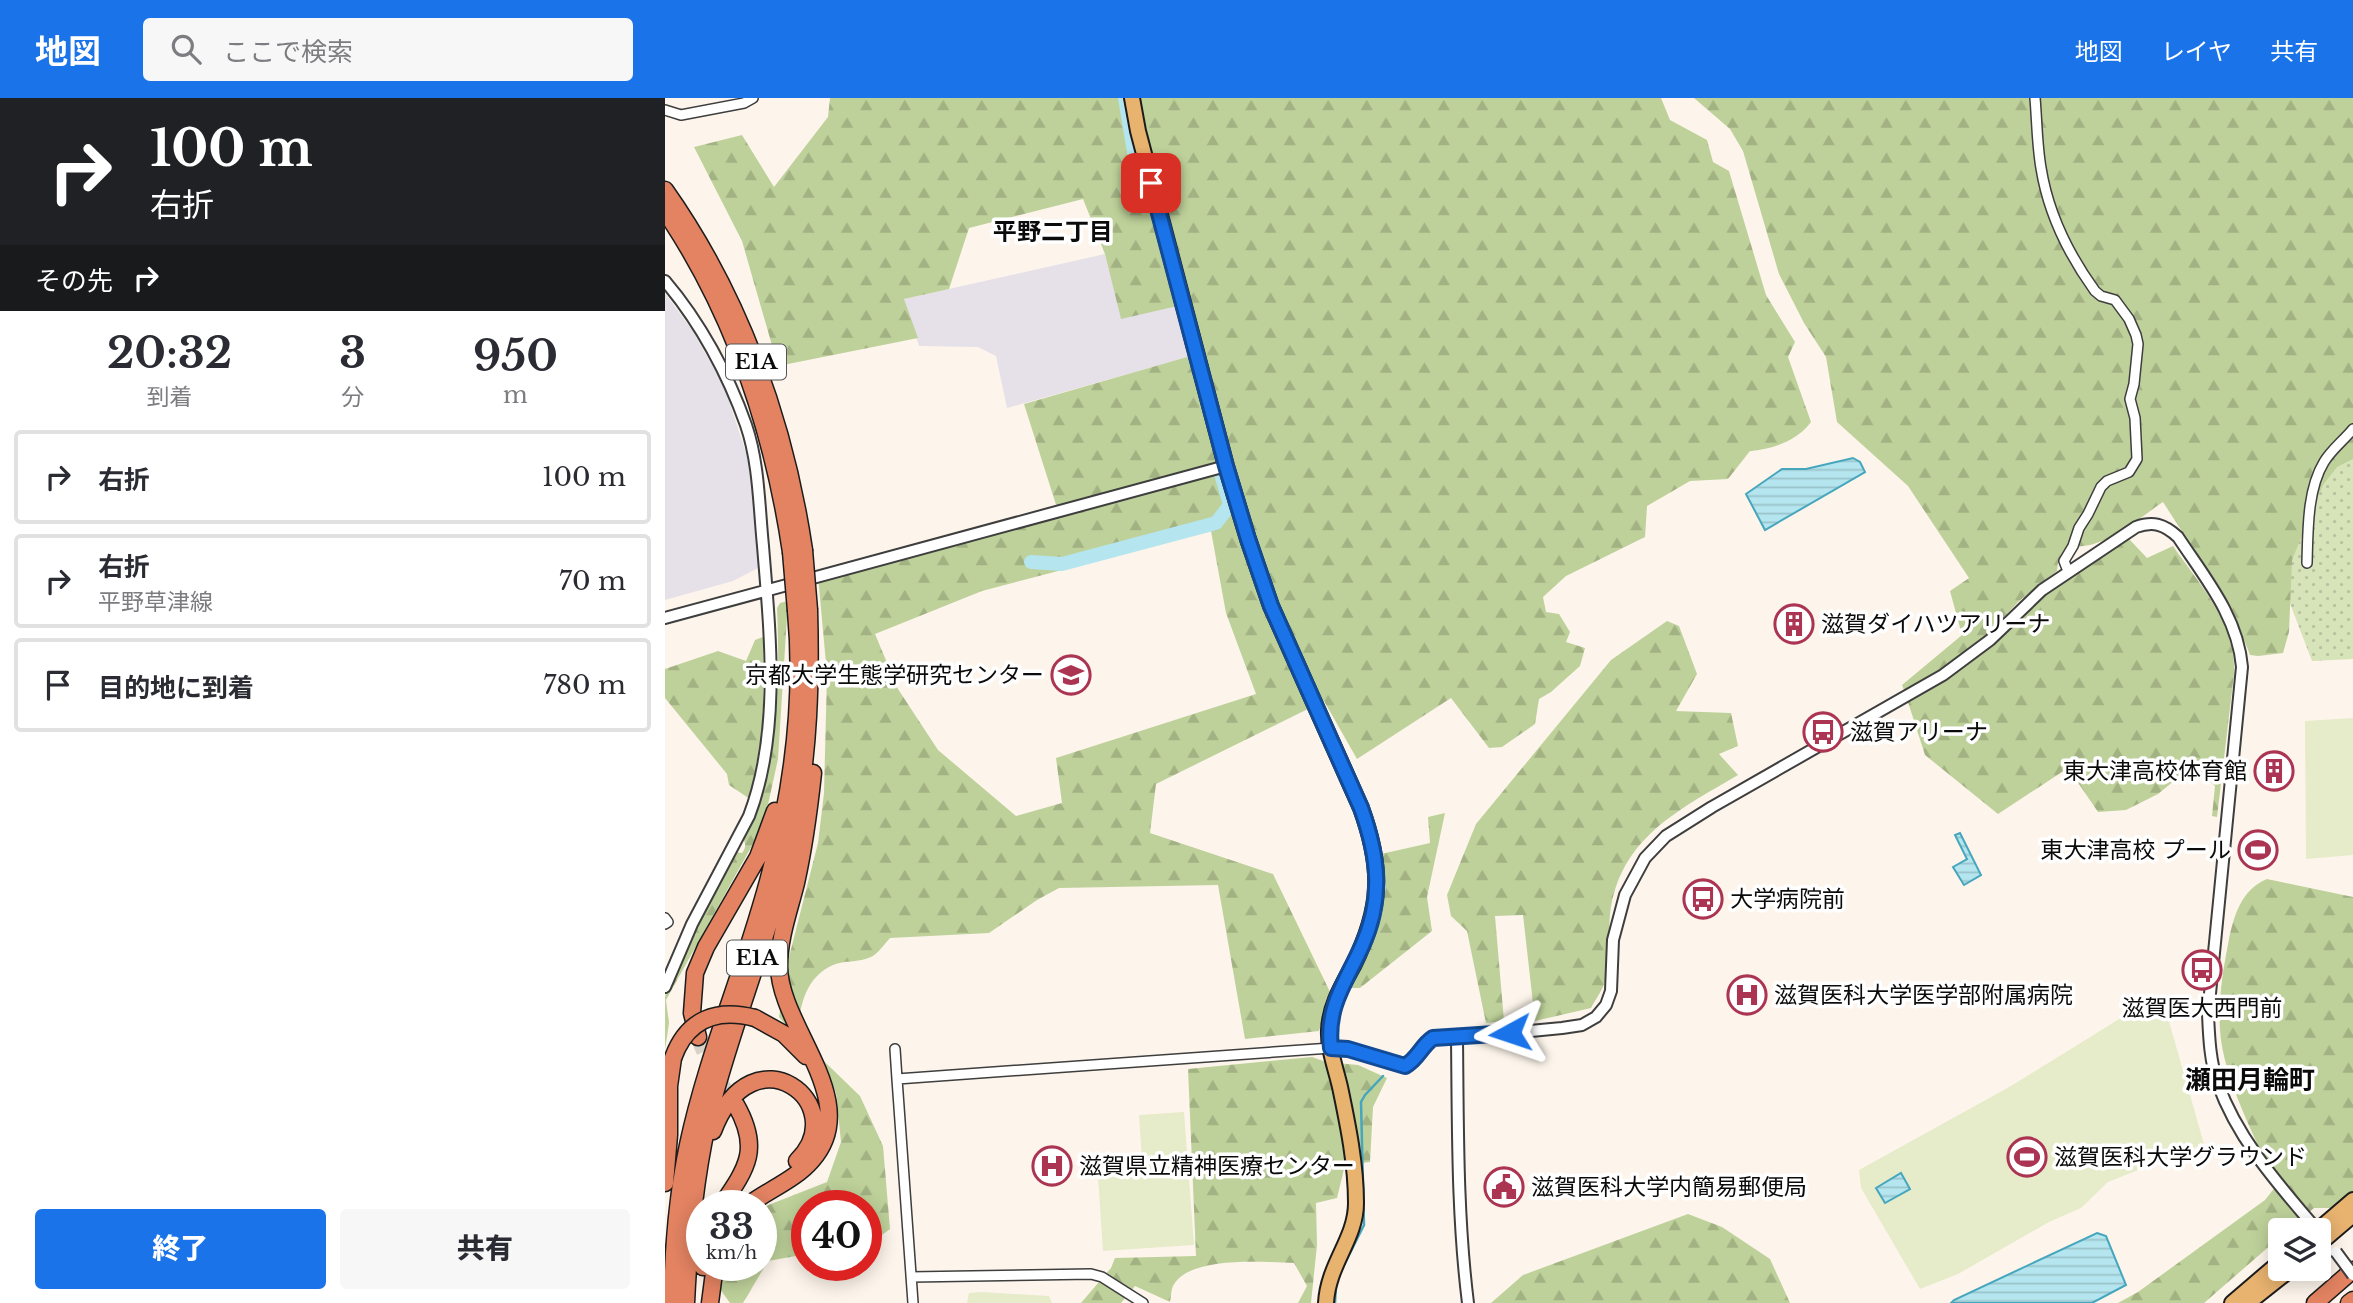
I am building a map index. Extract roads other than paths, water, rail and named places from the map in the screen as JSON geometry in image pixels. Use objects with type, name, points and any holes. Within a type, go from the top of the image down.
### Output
[{"type":"highway","name":"E1A","points":[[665,190],[723,287],[758,366],[783,445],[799,518],[797,551]]},
{"type":"highway","name":"E1A","points":[[665,211],[705,280],[746,368],[797,551],[810,695],[805,756],[795,823],[773,907],[714,1097],[696,1190]]},
{"type":"highway","name":"E1A","points":[[672,1303],[675,1233],[688,1144],[712,1055],[771,869],[786,799],[798,692],[803,611]]},
{"type":"highway","points":[[698,1037],[692,1013],[695,973],[706,947],[758,857],[776,808],[803,611]]},
{"type":"highway","points":[[771,1190],[802,1169],[821,1147],[828,1116],[824,1085],[812,1053],[786,1004],[779,971],[782,941],[808,820],[813,772],[814,689],[803,611]]},
{"type":"highway","points":[[665,1183],[669,1086],[673,1058],[683,1037],[700,1022],[722,1014],[755,1018],[770,1025],[805,1053],[824,1085]]},
{"type":"highway","points":[[696,1190],[710,1139],[728,1102],[737,1091],[758,1080],[782,1081],[793,1086],[809,1101],[814,1124],[809,1146],[791,1167],[753,1190]]},
{"type":"highway","points":[[731,1190],[742,1173],[749,1152],[748,1130],[736,1105]]},
{"type":"highway","points":[[2315,1303],[2353,1273]]},
{"type":"highway","name":"E1A","points":[[686,1303],[688,1281]]},
{"type":"highway","points":[[701,1303],[704,1281]]},
{"type":"highway","points":[[708,1281],[710,1303]]},
{"type":"main road","points":[[1132,98],[1138,131],[1226,466],[1271,606],[1361,808],[1373,841],[1378,872],[1371,923],[1332,1007],[1329,1031],[1349,1130],[1356,1202],[1351,1231],[1332,1271],[1326,1303]]},
{"type":"main road","points":[[2331,1223],[2353,1200]]},
{"type":"main road","points":[[2331,1228],[2353,1215]]},
{"type":"main road","points":[[2232,1303],[2268,1272]]},
{"type":"main road","points":[[2248,1303],[2276,1281]]},
{"type":"street","points":[[665,110],[681,115],[744,103],[753,98]]},
{"type":"street","points":[[2035,98],[2044,186],[2064,239],[2095,291],[2115,300],[2122,308],[2133,327],[2138,344],[2130,399],[2135,418],[2137,459],[2129,472],[2107,481],[2101,487],[2078,528],[2073,546],[2064,561],[2068,571]]},
{"type":"street","points":[[665,281],[718,360],[746,426],[757,475],[768,590],[769,706],[765,754],[756,799],[692,924],[665,987]]},
{"type":"street","points":[[2307,564],[2316,478],[2325,460],[2353,429]]},
{"type":"street","points":[[665,618],[1226,466]]},
{"type":"street","points":[[897,1079],[1331,1048],[1348,1049],[1405,1066],[1414,1061],[1425,1043],[1433,1038],[1582,1025],[1595,1017],[1606,1005],[1611,991],[1613,940],[1625,895],[1645,858],[1666,836],[1712,807],[1943,676],[1990,639],[2042,590],[2136,527],[2148,523],[2169,528],[2178,537],[2229,615],[2236,632],[2242,667],[2208,1014],[2212,1059],[2217,1082],[2239,1130],[2306,1218]]},
{"type":"street","points":[[665,918],[665,924]]},
{"type":"street","points":[[1457,1038],[1457,1151],[1468,1303]]},
{"type":"street","points":[[895,1049],[913,1303]]},
{"type":"street","points":[[2331,1247],[2353,1273]]},
{"type":"street","points":[[911,1277],[1091,1274],[1102,1277],[1143,1303]]},
{"type":"water","points":[[1853,458],[1860,462],[1865,472],[1765,530],[1746,494],[1782,469],[1806,469]]},
{"type":"water","points":[[1960,833],[1981,875],[1964,885],[1953,867],[1967,859],[1955,835]]},
{"type":"water","name":"東大津高校 プール","points":[[2243,840],[2272,840],[2273,860],[2244,861]]},
{"type":"water","points":[[1901,1173],[1910,1189],[1885,1203],[1876,1188]]},
{"type":"water","points":[[2097,1233],[2106,1236],[2126,1285],[2092,1303],[1951,1303],[1954,1300]]},
{"type":"waterway","points":[[1125,98],[1134,152],[1144,178]]},
{"type":"waterway","points":[[1031,562],[1062,564],[1216,523],[1230,505],[1221,474]]},
{"type":"waterway","points":[[1339,1275],[1364,1225],[1361,1102],[1383,1076]]},
{"type":"waterway","points":[[1335,1303],[1336,1285]]},
{"type":"tunnel","points":[[698,1037],[714,1074],[736,1105]]},
{"type":"place","name":"滋賀ダイハツアリーナ","points":[[1794,624]]},
{"type":"place","name":"京都大学生態学研究センター","points":[[1071,675]]},
{"type":"place","name":"滋賀アリーナ","points":[[1823,732]]},
{"type":"place","name":"東大津高校体育館","points":[[2274,771]]},
{"type":"place","name":"東大津高校 プール","points":[[2258,850]]},
{"type":"place","name":"大学病院前","points":[[1703,899]]},
{"type":"place","name":"滋賀医大西門前","points":[[2202,970]]},
{"type":"place","name":"滋賀医科大学医学部附属病院","points":[[1747,995]]},
{"type":"place","name":"滋賀医科大学グラウンド","points":[[2027,1157]]},
{"type":"place","name":"滋賀県立精神医療センター","points":[[1052,1166]]},
{"type":"place","name":"滋賀医科大学内簡易郵便局","points":[[1504,1187]]},
{"type":"district","name":"平野二丁目","points":[[1053,231]]},
{"type":"district","name":"瀬田月輪町","points":[[2250,1080]]}]
